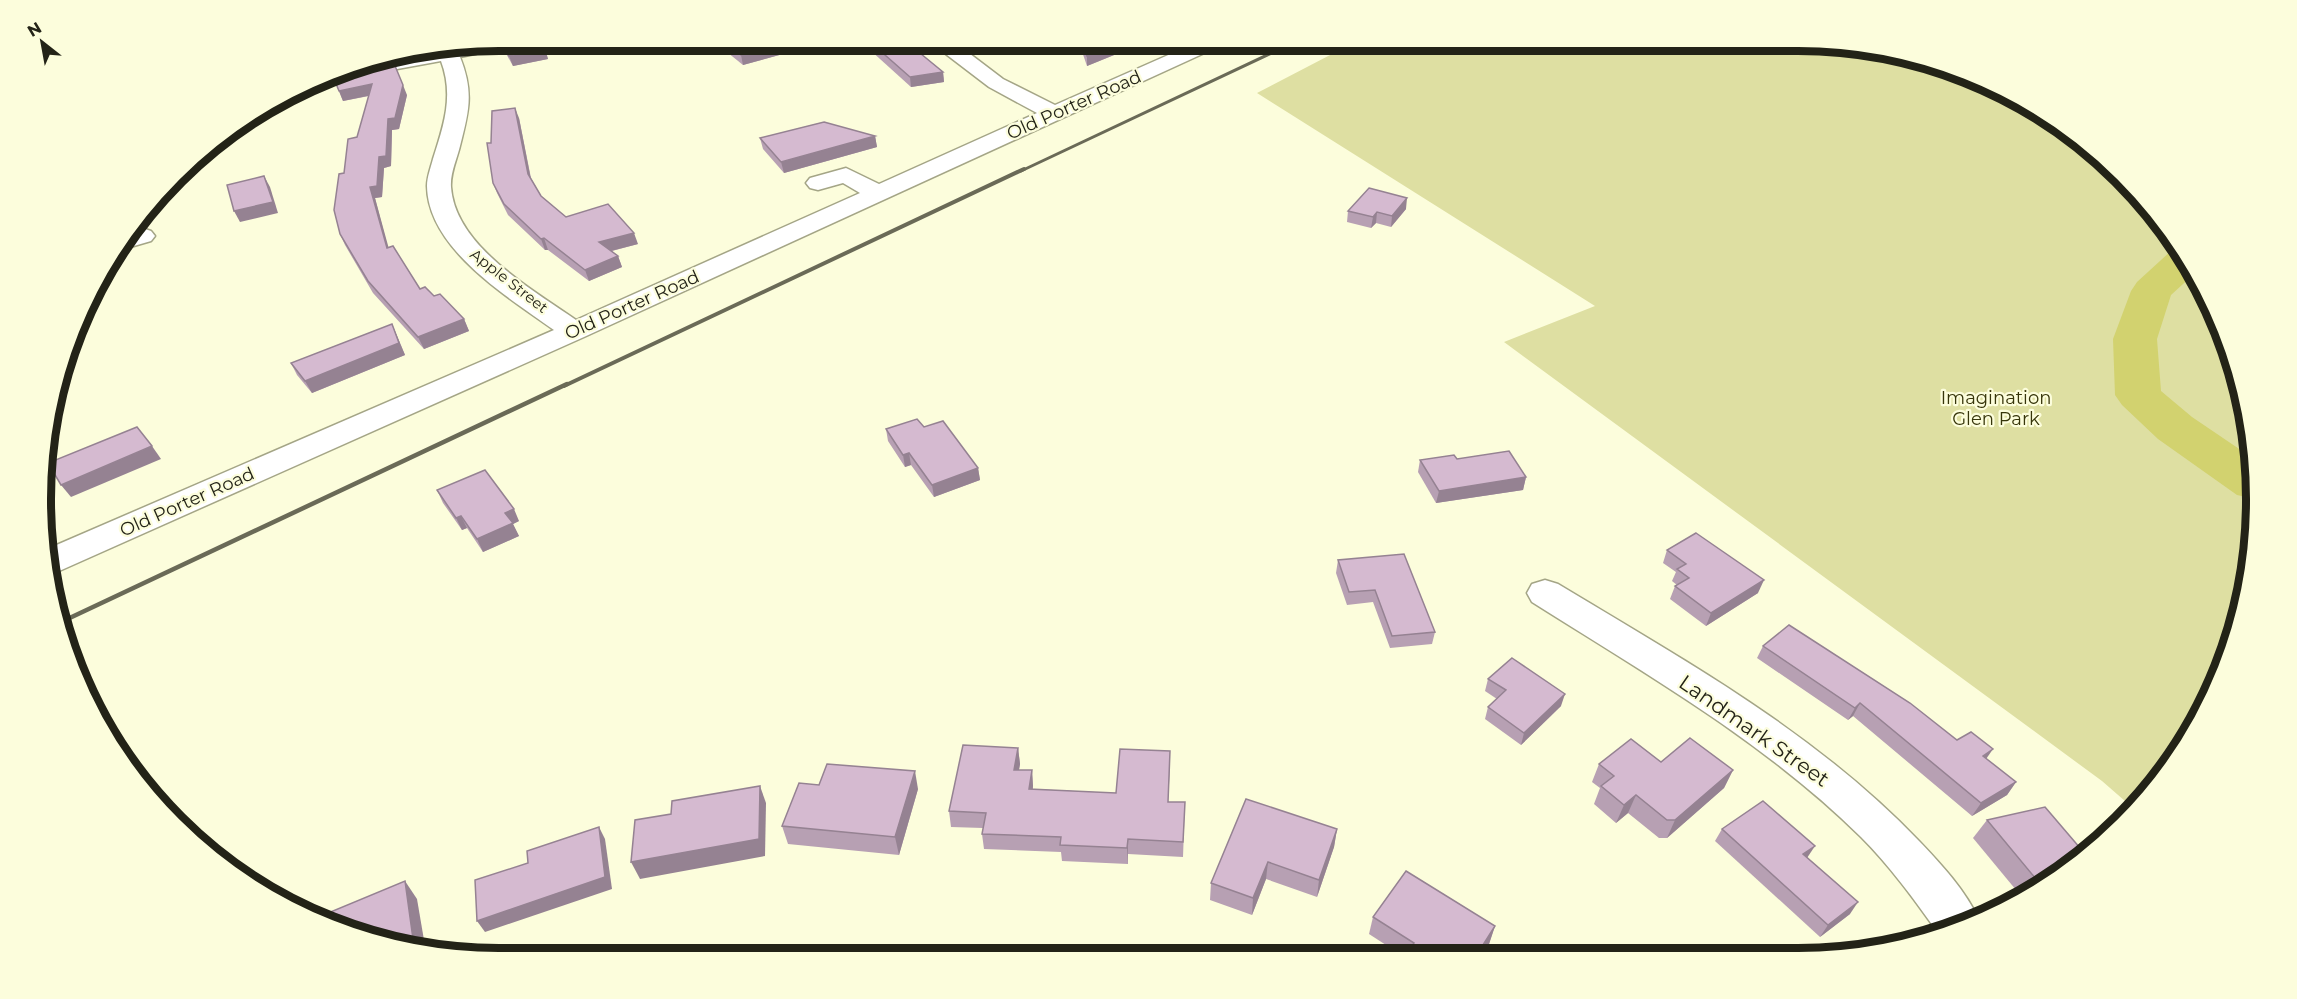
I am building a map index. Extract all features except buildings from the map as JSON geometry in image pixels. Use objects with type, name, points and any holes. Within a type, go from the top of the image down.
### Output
[{"type":"street","points":[[955,51],[996,83],[1055,114]]},
{"type":"street","name":"Old Porter Road","points":[[55,559],[574,331],[1191,51]]},
{"type":"street","name":"Apple Street","points":[[449,54],[459,76],[461,94],[439,186],[441,203],[449,224],[474,257],[574,331]]},
{"type":"street","points":[[818,183],[855,172],[878,193]]},
{"type":"street","name":"Landmark Street","points":[[1545,593],[1725,706],[1794,754],[1854,805],[1910,862],[1954,919]]},
{"type":"green space","name":"Imagination Glen Park","points":[[1338,51],[1827,52],[1914,66],[1969,85],[2022,111],[2071,144],[2115,182],[2135,204],[2186,275],[2200,301],[2222,355],[2231,383],[2242,441],[2245,470],[2245,529],[2231,616],[2200,698],[2186,724],[2153,773],[2128,803],[2102,781],[1504,342],[1595,306],[1257,93]]},
{"type":"waterway","points":[[2180,265],[2152,291],[2135,339],[2138,395],[2175,428],[2245,476]]},
{"type":"railway","points":[[1021,171],[1276,51]]},
{"type":"railway","points":[[564,386],[1024,169]]},
{"type":"railway","points":[[67,619],[567,384]]}]
